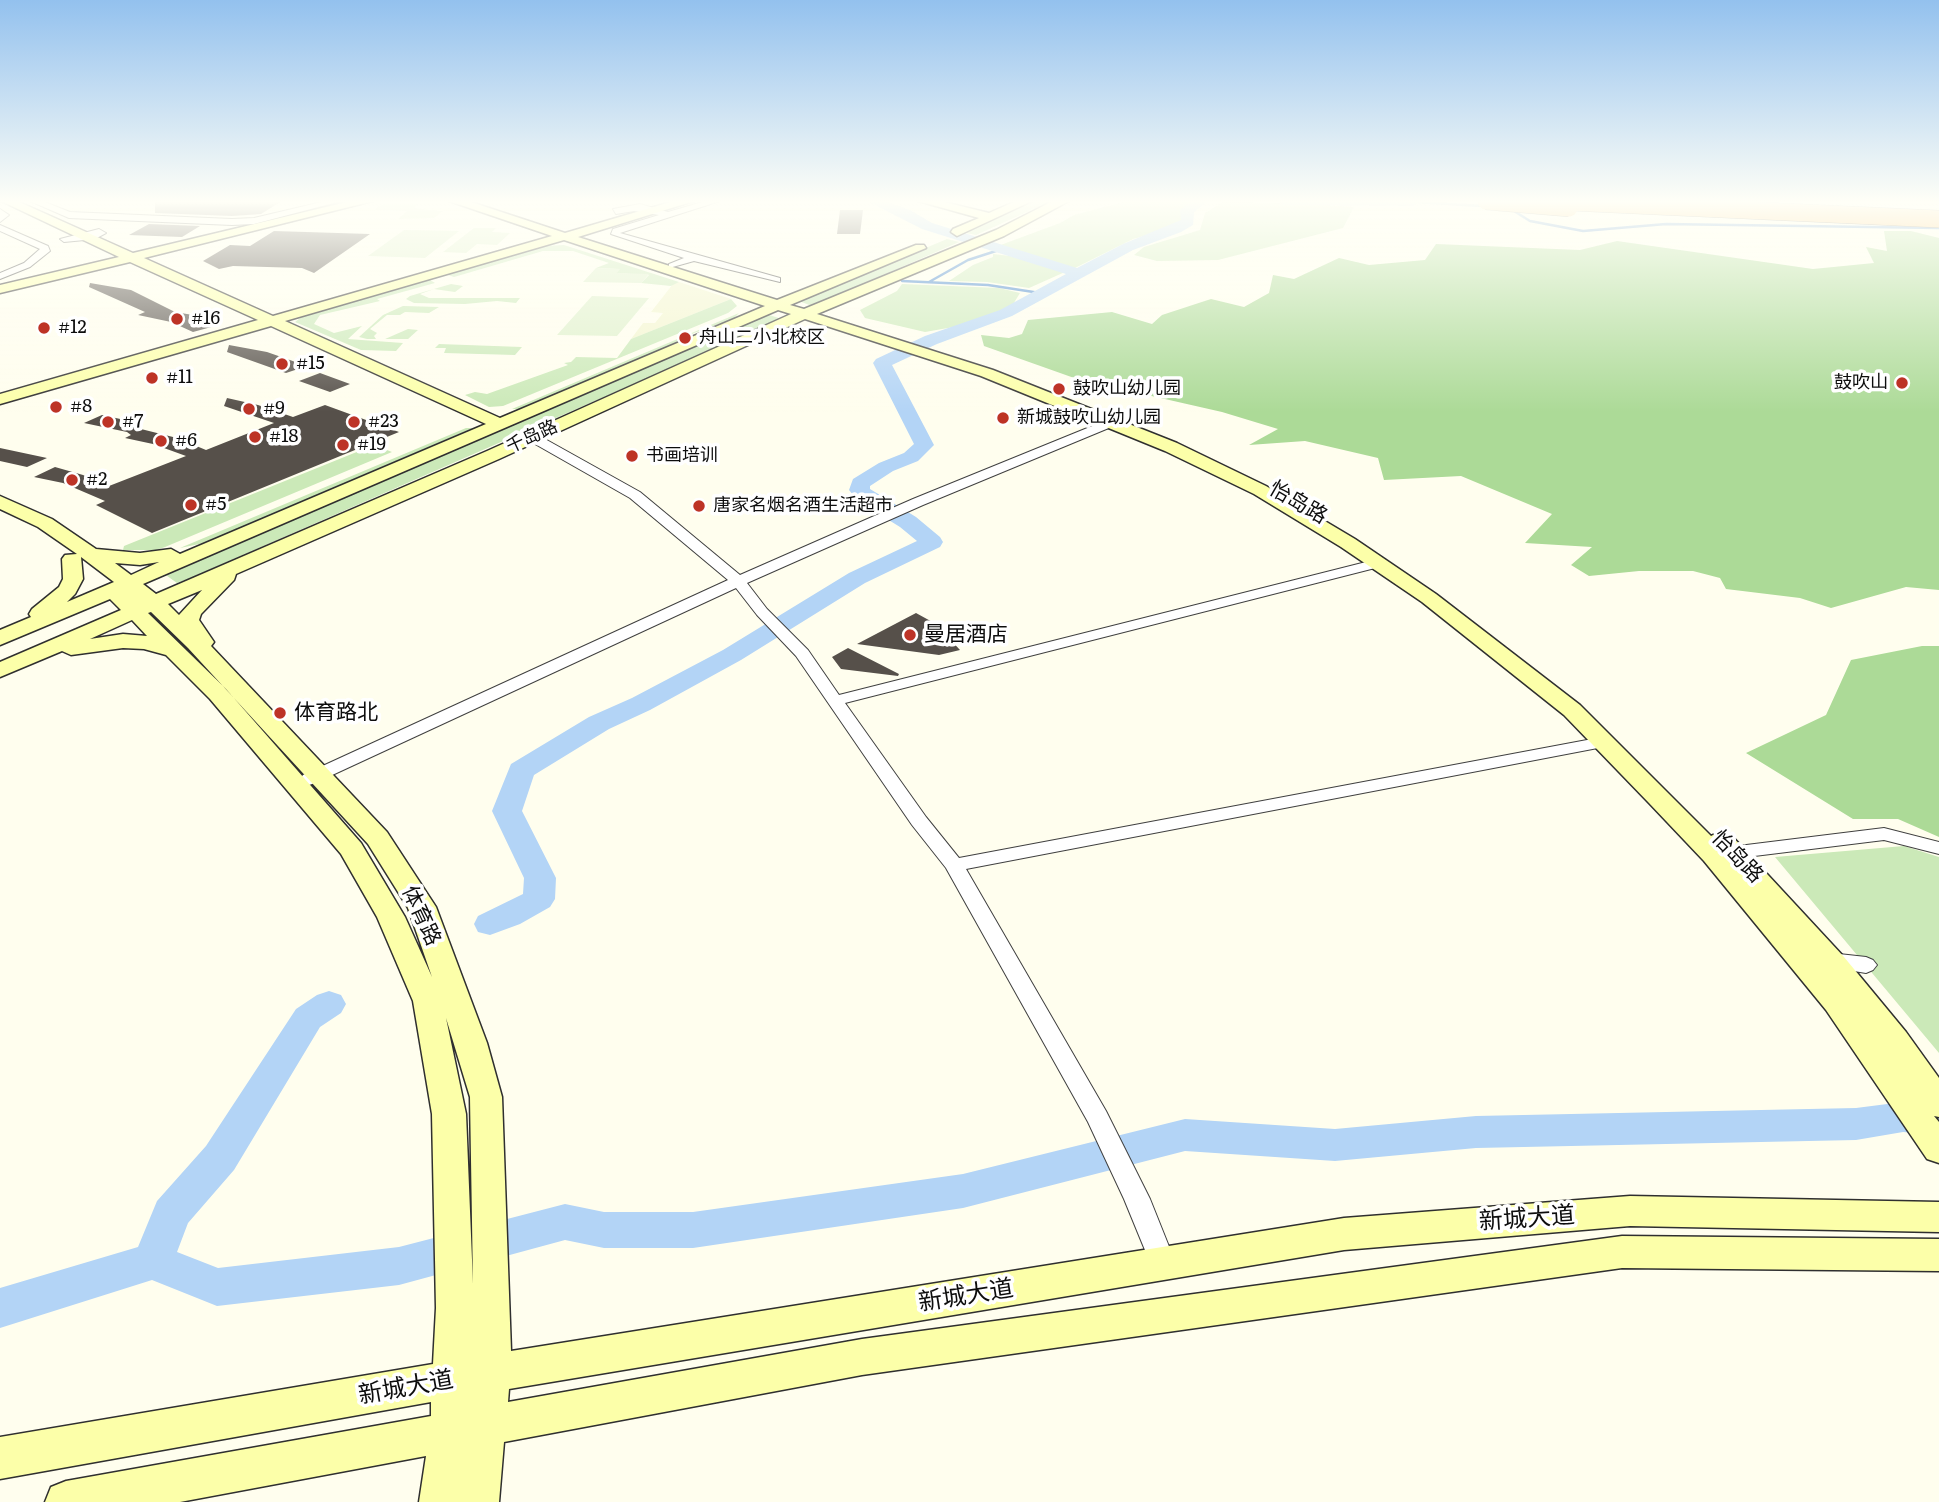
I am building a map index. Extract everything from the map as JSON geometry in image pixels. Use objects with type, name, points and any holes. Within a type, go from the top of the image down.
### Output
[{"type":"street","points":[[0,289],[72,271]]},
{"type":"street","points":[[159,271],[390,372],[500,424]]},
{"type":"street","points":[[0,399],[442,271]]},
{"type":"street","points":[[680,271],[929,352],[1112,422],[1260,490],[1378,563],[1495,648],[1572,710],[1724,854],[1837,1002],[1939,1149]]},
{"type":"street","points":[[686,271],[741,291],[783,292],[830,284]]},
{"type":"street","points":[[743,271],[777,280]]},
{"type":"street","name":"千岛路","points":[[1,637],[781,303],[867,271]]},
{"type":"street","name":"千岛路","points":[[0,670],[143,605],[532,437],[849,296],[898,271]]},
{"type":"street","points":[[734,323],[744,313],[747,304],[741,291]]},
{"type":"street","points":[[849,296],[841,310],[858,330]]},
{"type":"street","points":[[746,341],[805,329],[858,330]]},
{"type":"street","name":"怡岛路","points":[[929,352],[1025,381],[1153,431],[1218,460],[1311,508],[1517,647],[1585,704],[1724,854],[1830,961],[1895,1041],[1932,1093]]},
{"type":"street","points":[[309,779],[738,581],[918,502],[1112,422]]},
{"type":"street","points":[[532,437],[635,495],[738,581],[762,612],[802,653],[919,821],[954,865],[1098,1118],[1137,1199],[1163,1264]]},
{"type":"street","name":"体育路","points":[[0,502],[45,523],[82,557]]},
{"type":"street","name":"体育路","points":[[0,512],[82,557],[122,586],[215,663],[309,779],[391,917],[428,1001],[449,1114],[455,1308],[452,1381],[468,1427],[478,1502]]},
{"type":"street","points":[[1,637],[38,615],[68,590],[82,557],[161,558],[226,541]]},
{"type":"street","points":[[215,663],[214,654],[188,620],[191,612],[198,602],[231,573],[268,551]]},
{"type":"street","points":[[834,701],[1378,563]]},
{"type":"street","name":"体育路","points":[[143,605],[177,652],[218,694],[309,779],[378,838],[422,907],[471,1043],[486,1097],[492,1301],[491,1373],[440,1502]]},
{"type":"street","points":[[0,670],[97,643],[146,642],[177,652]]},
{"type":"street","points":[[954,865],[1603,742]]},
{"type":"street","points":[[1724,854],[1884,834],[1939,848]]},
{"type":"street","points":[[1830,961],[1866,965]]},
{"type":"street","name":"新城大道","points":[[0,1458],[491,1373],[1344,1234],[1630,1211],[1939,1217]]},
{"type":"street","name":"新城大道","points":[[66,1502],[862,1357],[1622,1252],[1939,1255]]},
{"type":"green space","points":[[455,271],[474,271],[454,277],[445,274]]},
{"type":"green space","points":[[593,271],[649,274],[641,283],[583,282]]},
{"type":"green space","points":[[645,271],[679,282],[671,286],[641,283],[649,275],[616,273]]},
{"type":"green space","points":[[870,271],[892,271],[812,306],[799,301]]},
{"type":"green space","points":[[964,271],[1065,272],[1029,288],[987,282],[949,281]]},
{"type":"green space","points":[[1311,271],[1939,271],[1939,590],[1906,587],[1831,608],[1800,598],[1726,589],[1720,578],[1693,571],[1639,571],[1589,576],[1571,565],[1592,547],[1525,543],[1552,514],[1461,476],[1384,480],[1378,458],[1305,441],[1249,445],[1278,429],[1222,412],[1077,379],[984,346],[981,335],[1009,338],[1022,334],[1028,320],[1112,312],[1152,324],[1162,315],[1211,299],[1244,307],[1269,293],[1273,275],[1294,279]]},
{"type":"green space","points":[[437,278],[430,280],[435,283],[377,299],[380,301],[320,315],[314,324],[334,333],[362,326],[348,339],[403,343],[396,351],[361,350],[295,322],[307,313]]},
{"type":"green space","points":[[679,282],[731,299],[631,339],[643,323],[655,323],[663,313],[651,312],[673,284]]},
{"type":"green space","points":[[451,284],[463,286],[455,292],[434,289],[420,294],[429,298],[520,298],[516,303],[497,301],[465,304],[414,303],[406,299],[410,296]]},
{"type":"green space","points":[[902,284],[999,288],[1020,293],[1012,306],[990,317],[965,325],[925,332],[865,318],[860,310],[897,291]]},
{"type":"green space","points":[[592,296],[649,298],[617,336],[557,335]]},
{"type":"green space","points":[[731,299],[737,306],[728,313],[503,406],[489,407],[465,395],[475,392],[487,394],[568,365],[564,363],[571,362],[576,357],[617,358],[631,339]]},
{"type":"green space","points":[[403,306],[439,307],[429,313],[405,312],[400,315],[387,315],[370,329],[377,333],[374,336],[376,339],[359,337],[383,315]]},
{"type":"green space","points":[[739,313],[733,319],[694,333],[656,352],[521,409],[512,409]]},
{"type":"green space","points":[[766,314],[782,319],[188,579],[177,583],[163,573]]},
{"type":"green space","points":[[408,329],[418,330],[408,339],[385,339]]},
{"type":"green space","points":[[439,344],[522,347],[515,355],[444,353],[446,348],[435,348]]},
{"type":"green space","points":[[466,428],[473,428],[204,543],[180,548]]},
{"type":"green space","points":[[374,445],[392,452],[165,547],[156,550],[123,550],[124,546]]},
{"type":"green space","points":[[1922,646],[1939,646],[1939,837],[1898,819],[1853,819],[1746,753],[1826,715],[1851,660]]},
{"type":"green space","points":[[1904,846],[1939,857],[1939,1053],[1775,857]]},
{"type":"building","points":[[90,283],[131,290],[175,312],[193,315],[215,326],[193,332],[171,322],[138,315],[145,312],[89,287]]},
{"type":"building","points":[[229,345],[267,352],[307,366],[286,373],[227,352]]},
{"type":"building","points":[[320,373],[350,384],[330,392],[299,381]]},
{"type":"building","points":[[227,398],[293,417],[325,405],[399,432],[152,533],[96,505],[105,501],[63,483],[34,477],[55,467],[109,486],[186,456],[153,444],[125,438],[131,435],[127,432],[84,423],[102,415],[134,422],[133,427],[177,438],[206,450],[274,423],[224,406]]},
{"type":"building","points":[[0,448],[47,458],[27,467],[0,461]]},
{"type":"building","name":"曼居酒店","points":[[916,613],[936,624],[960,650],[939,655],[857,644]]},
{"type":"building","points":[[848,648],[899,674],[898,676],[841,669],[832,657]]},
{"type":"waterway","points":[[929,282],[948,271]]},
{"type":"waterway","points":[[1071,271],[1077,273]]},
{"type":"waterway","points":[[490,924],[539,899],[540,878],[507,811],[521,770],[599,723],[641,704],[732,655],[857,578],[932,542],[908,522],[865,497],[859,490],[860,483],[886,467],[911,457],[924,445],[882,363],[931,340],[1006,313],[1083,271]]},
{"type":"waterway","points":[[902,281],[988,285],[1040,293]]},
{"type":"waterway","points":[[153,1261],[171,1213],[220,1158],[308,1018],[329,1004]]},
{"type":"waterway","points":[[153,1261],[217,1287],[399,1266],[565,1222],[604,1230],[693,1230],[963,1191],[1185,1135],[1335,1145],[1476,1132],[1856,1124],[1903,1117],[1939,1120]]},
{"type":"waterway","points":[[0,1308],[153,1261]]},
{"type":"place","name":"#16","points":[[177,319]]},
{"type":"place","name":"#12","points":[[44,328]]},
{"type":"place","name":"舟山二小北校区","points":[[685,338]]},
{"type":"place","name":"#15","points":[[282,364]]},
{"type":"place","name":"#11","points":[[152,378]]},
{"type":"place","name":"鼓吹山","points":[[1902,383]]},
{"type":"place","name":"鼓吹山幼儿园","points":[[1059,389]]},
{"type":"place","name":"#8","points":[[56,407]]},
{"type":"place","name":"#9","points":[[249,409]]},
{"type":"place","name":"新城鼓吹山幼儿园","points":[[1003,418]]},
{"type":"place","name":"#7","points":[[108,422]]},
{"type":"place","name":"#23","points":[[354,422]]},
{"type":"place","name":"#18","points":[[255,437]]},
{"type":"place","name":"#6","points":[[161,441]]},
{"type":"place","name":"#19","points":[[343,445]]},
{"type":"place","name":"书画培训","points":[[632,456]]},
{"type":"place","name":"#2","points":[[72,480]]},
{"type":"place","name":"#5","points":[[191,505]]},
{"type":"place","name":"唐家名烟名酒生活超市","points":[[699,506]]},
{"type":"place","name":"曼居酒店","points":[[910,635]]},
{"type":"place","name":"体育路北","points":[[280,713]]}]
